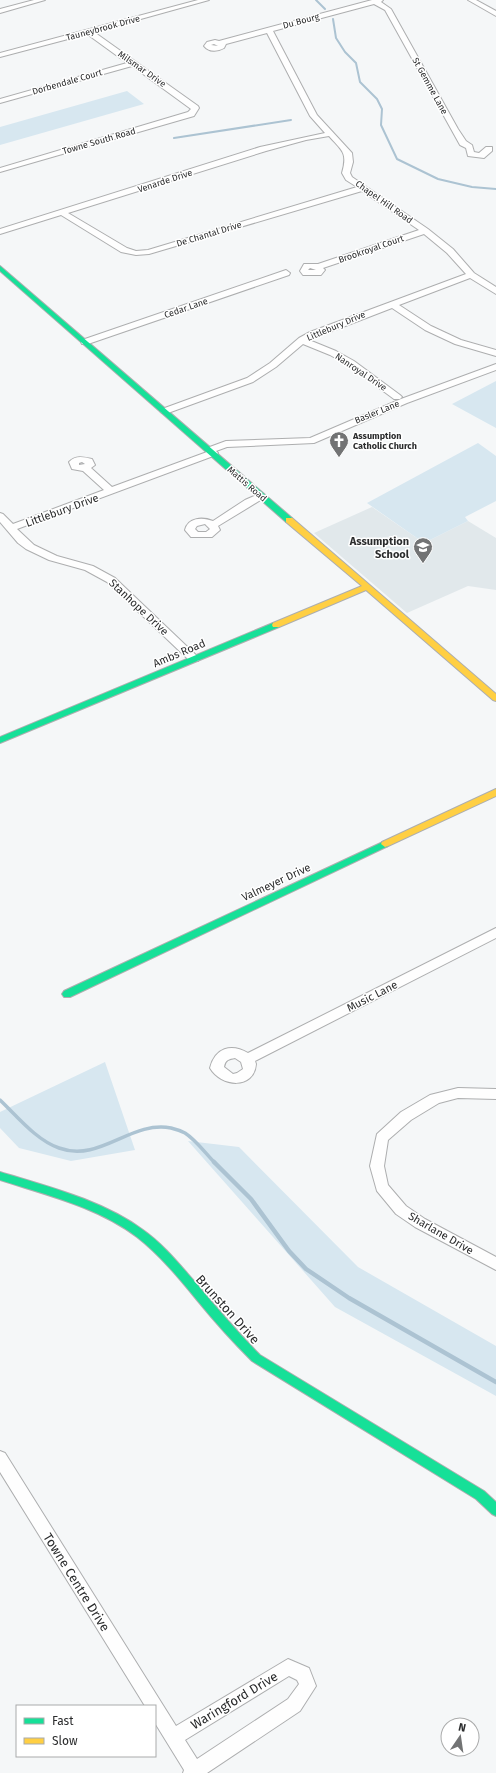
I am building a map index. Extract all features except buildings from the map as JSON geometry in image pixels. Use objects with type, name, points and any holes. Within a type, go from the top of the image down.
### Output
[{"type":"street","points":[[0,11],[39,0]]},
{"type":"street","name":"Tauneybrook Drive","points":[[0,55],[206,0]]},
{"type":"street","points":[[470,0],[496,14]]},
{"type":"street","name":"Du Bourg","points":[[222,43],[378,1]]},
{"type":"street","name":"St Gemme Lane","points":[[378,1],[388,9],[463,143],[469,147],[492,148]]},
{"type":"street","name":"Chapel Hill Road","points":[[269,30],[314,116],[348,153],[349,162],[346,173],[362,188],[425,231],[450,251],[471,275],[496,291]]},
{"type":"street","name":"Milsmar Drive","points":[[89,32],[195,108]]},
{"type":"street","name":"Dorbendale Court","points":[[0,101],[134,64]]},
{"type":"street","name":"Towne South Road","points":[[0,170],[191,114],[195,108]]},
{"type":"street","name":"Venarde Drive","points":[[0,232],[263,150],[306,138],[330,134]]},
{"type":"street","name":"De Chantal Drive","points":[[62,213],[124,250],[136,253],[149,252],[362,188]]},
{"type":"street","name":"Brookroyal Court","points":[[317,267],[425,231]]},
{"type":"street","name":"Mattis Road","points":[[0,268],[261,496],[496,698]]},
{"type":"street","name":"Cedar Lane","points":[[85,342],[286,274]]},
{"type":"street","name":"Littlebury Drive","points":[[165,411],[250,380],[273,365],[302,340],[325,329],[471,275]]},
{"type":"street","points":[[392,304],[428,328],[452,339],[496,353]]},
{"type":"street","name":"Nanroyal Drive","points":[[302,340],[333,353],[351,363],[397,397]]},
{"type":"street","name":"Basler Lane","points":[[211,452],[226,444],[248,442],[311,441],[404,401],[496,367]]},
{"type":"street","name":"Littlebury Drive","points":[[12,528],[112,492],[211,452]]},
{"type":"street","name":"Littlebury Drive","points":[[86,468],[112,492]]},
{"type":"street","points":[[213,525],[226,519],[243,505],[261,496]]},
{"type":"street","name":"Stanhope Drive","points":[[0,516],[22,541],[39,552],[89,568],[111,580],[194,659]]},
{"type":"street","name":"Ambs Road","points":[[0,740],[367,587]]},
{"type":"street","name":"Valmeyer Drive","points":[[67,994],[496,792]]},
{"type":"street","name":"Music Lane","points":[[248,1059],[496,933]]},
{"type":"street","name":"Sharlane Drive","points":[[496,1094],[450,1094],[435,1099],[412,1113],[382,1138],[377,1166],[382,1187],[401,1210],[420,1223],[496,1264]]},
{"type":"street","name":"Brunston Drive","points":[[0,1176],[105,1212],[142,1234],[156,1247],[240,1343],[256,1358],[480,1495],[496,1510]]},
{"type":"street","name":"Towne Centre Drive","points":[[0,1458],[154,1705]]},
{"type":"street","name":"Waringford Drive","points":[[174,1737],[288,1667],[303,1674],[308,1686],[294,1705],[194,1772]]},
{"type":"street","name":"Towne Centre Drive","points":[[156,1708],[194,1772]]},
{"type":"shaded area","points":[[127,91],[144,104],[0,145],[0,127]]},
{"type":"shaded area","points":[[496,381],[496,428],[452,404]]},
{"type":"shaded area","points":[[478,443],[496,456],[496,501],[465,517],[468,521],[424,543],[367,503]]},
{"type":"shaded area","name":"Assumption School","points":[[372,507],[424,543],[468,521],[496,538],[496,590],[468,586],[407,613],[314,533]]},
{"type":"shaded area","points":[[105,1062],[135,1150],[71,1161],[19,1148],[0,1128],[0,1112]]},
{"type":"shaded area","points":[[188,1141],[239,1147],[358,1267],[496,1346],[496,1396],[335,1307]]},
{"type":"waterway","points":[[316,0],[325,9]]},
{"type":"waterway","points":[[333,19],[336,38],[345,52],[356,63],[360,82],[377,99],[382,109],[381,125],[397,159],[438,179],[472,187],[496,189]]},
{"type":"waterway","points":[[174,138],[291,120]]},
{"type":"waterway","points":[[0,1100],[35,1134],[59,1148],[74,1151],[88,1150],[142,1130],[156,1127],[171,1128],[183,1132],[189,1136],[215,1163]]},
{"type":"waterway","points":[[215,1163],[251,1199],[289,1251],[306,1269],[349,1298],[496,1382]]},
{"type":"traffic: fast","points":[[0,268],[289,520]]},
{"type":"traffic: fast","points":[[0,740],[276,625]]},
{"type":"traffic: fast","points":[[67,994],[385,844]]},
{"type":"traffic: fast","points":[[0,1176],[82,1203],[103,1212],[140,1233],[182,1274],[230,1331],[256,1358],[480,1495],[496,1510]]},
{"type":"traffic: slow","points":[[289,520],[496,698]]},
{"type":"traffic: slow","points":[[276,625],[367,587]]},
{"type":"traffic: slow","points":[[385,844],[496,792]]},
{"type":"place","name":"Assumption Catholic Church","points":[[339,458]]},
{"type":"place","name":"Assumption School","points":[[423,564]]}]
